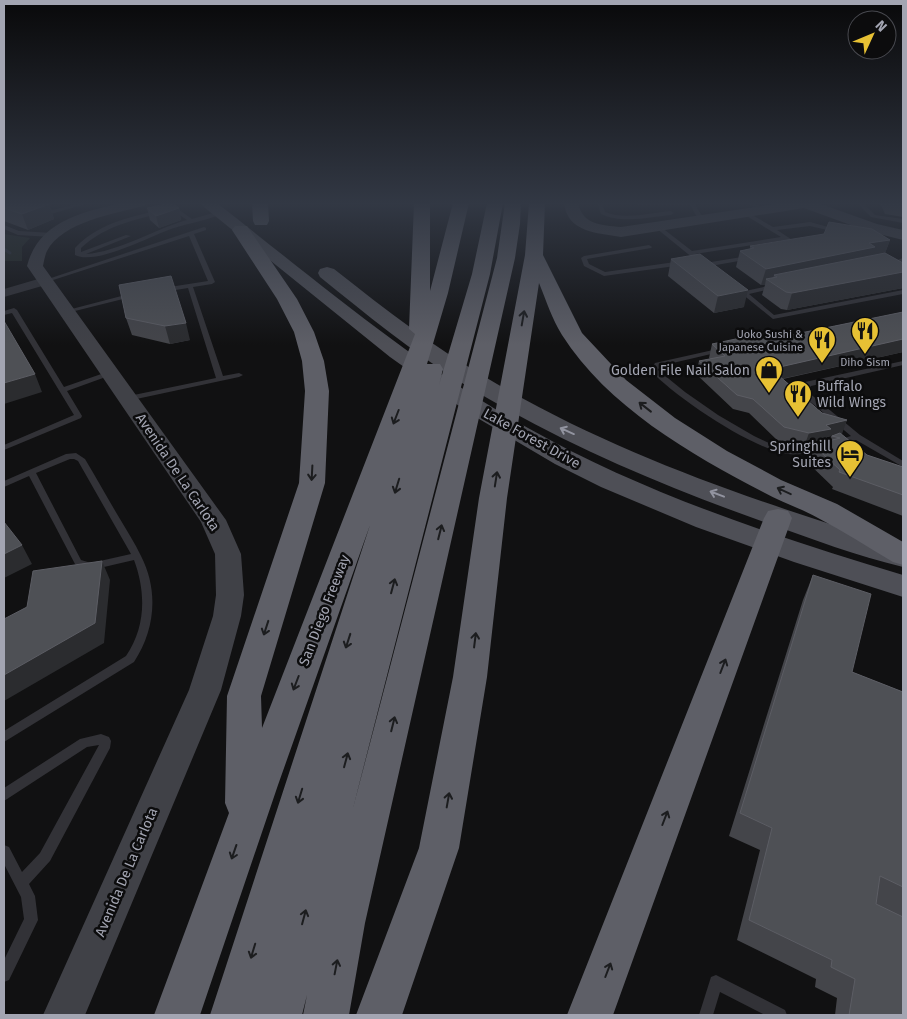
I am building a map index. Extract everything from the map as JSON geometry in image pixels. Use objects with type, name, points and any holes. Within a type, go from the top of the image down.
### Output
[{"type":"highway","points":[[244,822],[244,696],[312,483],[317,391],[313,361],[304,332],[287,299],[255,251]]},
{"type":"highway","points":[[420,251],[418,289],[420,354]]},
{"type":"highway","name":"San Diego Freeway","points":[[177,1015],[244,822],[420,354],[451,251]]},
{"type":"highway","points":[[233,1015],[461,275],[467,251]]},
{"type":"highway","points":[[279,1015],[362,697],[479,283],[485,251]]},
{"type":"highway","points":[[326,1015],[344,923],[507,251]]},
{"type":"highway","points":[[379,1015],[439,848],[470,677],[492,498],[534,251]]},
{"type":"highway","points":[[534,255],[570,332],[598,365],[632,397],[678,432],[706,449],[774,487],[828,512],[903,556]]},
{"type":"highway","points":[[590,1015],[774,531]]},
{"type":"main road","name":"Avenida De La Carlota","points":[[40,251],[36,256],[35,266],[213,520],[228,554],[230,595],[227,616],[205,690],[64,1015]]},
{"type":"main road","name":"Lake Forest Drive","points":[[271,251],[381,327],[518,406],[774,531],[903,586]]},
{"type":"main road","name":"Lake Forest Drive","points":[[316,264],[381,327],[422,371],[519,433],[559,455],[648,498],[774,531],[903,556]]},
{"type":"street","points":[[4,293],[45,281]]},
{"type":"lane","points":[[78,251],[78,255]]},
{"type":"lane","points":[[78,255],[90,251]]},
{"type":"lane","points":[[78,255],[94,256],[108,251]]},
{"type":"lane","points":[[45,281],[138,251]]},
{"type":"lane","points":[[158,291],[212,282],[199,251]]},
{"type":"lane","points":[[628,251],[584,258],[586,265],[604,274],[754,257]]},
{"type":"lane","points":[[688,251],[713,270]]},
{"type":"lane","points":[[690,253],[706,251]]},
{"type":"lane","points":[[882,266],[903,260]]},
{"type":"lane","points":[[190,286],[220,378]]},
{"type":"lane","points":[[744,293],[781,286]]},
{"type":"lane","points":[[736,287],[774,317],[903,292]]},
{"type":"lane","points":[[66,311],[143,294]]},
{"type":"lane","points":[[4,314],[14,310],[78,416],[4,448]]},
{"type":"lane","points":[[728,348],[657,364],[654,370],[672,387],[706,410],[751,436],[785,451],[797,452],[857,438]]},
{"type":"lane","points":[[903,363],[808,384],[804,392],[857,438],[903,464]]},
{"type":"lane","points":[[62,390],[110,374]]},
{"type":"lane","points":[[127,399],[239,375]]},
{"type":"lane","points":[[4,484],[69,456],[76,456],[81,459],[137,556],[143,569],[148,598],[140,646],[122,666],[4,737]]},
{"type":"lane","points":[[32,472],[78,562],[91,567],[137,556]]},
{"type":"lane","points":[[4,794],[84,743],[101,739],[105,741],[104,748],[45,857],[21,883]]},
{"type":"lane","points":[[4,850],[28,896],[31,920],[4,975]]},
{"type":"lane","points":[[706,1015],[716,982],[780,1015]]},
{"type":"shaded area","points":[[4,251],[22,251],[22,261],[4,261]]},
{"type":"building","points":[[740,251],[742,251],[857,251],[766,269]]},
{"type":"building","points":[[885,253],[903,263],[903,272],[792,293],[786,292],[766,279],[777,277],[774,275]]},
{"type":"building","points":[[700,254],[748,290],[718,296],[671,259]]},
{"type":"building","points":[[171,276],[186,323],[165,326],[126,318],[119,285]]},
{"type":"building","points":[[903,312],[903,339],[771,369],[822,413],[847,420],[826,425],[831,429],[809,433],[784,427],[753,399],[737,395],[699,361],[725,356],[712,344],[769,332],[786,336]]},
{"type":"building","points":[[4,321],[35,374],[4,383]]},
{"type":"building","points":[[840,433],[867,455],[903,467],[903,495],[839,472],[840,470],[813,445],[840,438],[832,436]]},
{"type":"building","points":[[4,522],[22,545],[4,554]]},
{"type":"building","points":[[102,561],[95,623],[4,675],[4,619],[27,607],[33,571]]},
{"type":"building","points":[[813,575],[871,594],[852,672],[903,692],[903,887],[880,876],[876,904],[903,917],[903,1015],[849,1015],[855,979],[831,967],[832,960],[749,920],[772,828],[740,813]]},
{"type":"waterway","points":[[6,251],[10,253]]},
{"type":"place","name":"Diho Sism","points":[[865,355]]},
{"type":"place","name":"Uoko Sushi & Japanese Cuisine","points":[[822,364]]},
{"type":"place","name":"Golden File Nail Salon","points":[[769,394]]},
{"type":"place","name":"Buffalo Wild Wings","points":[[798,418]]},
{"type":"place","name":"Springhill Suites","points":[[850,478]]}]
